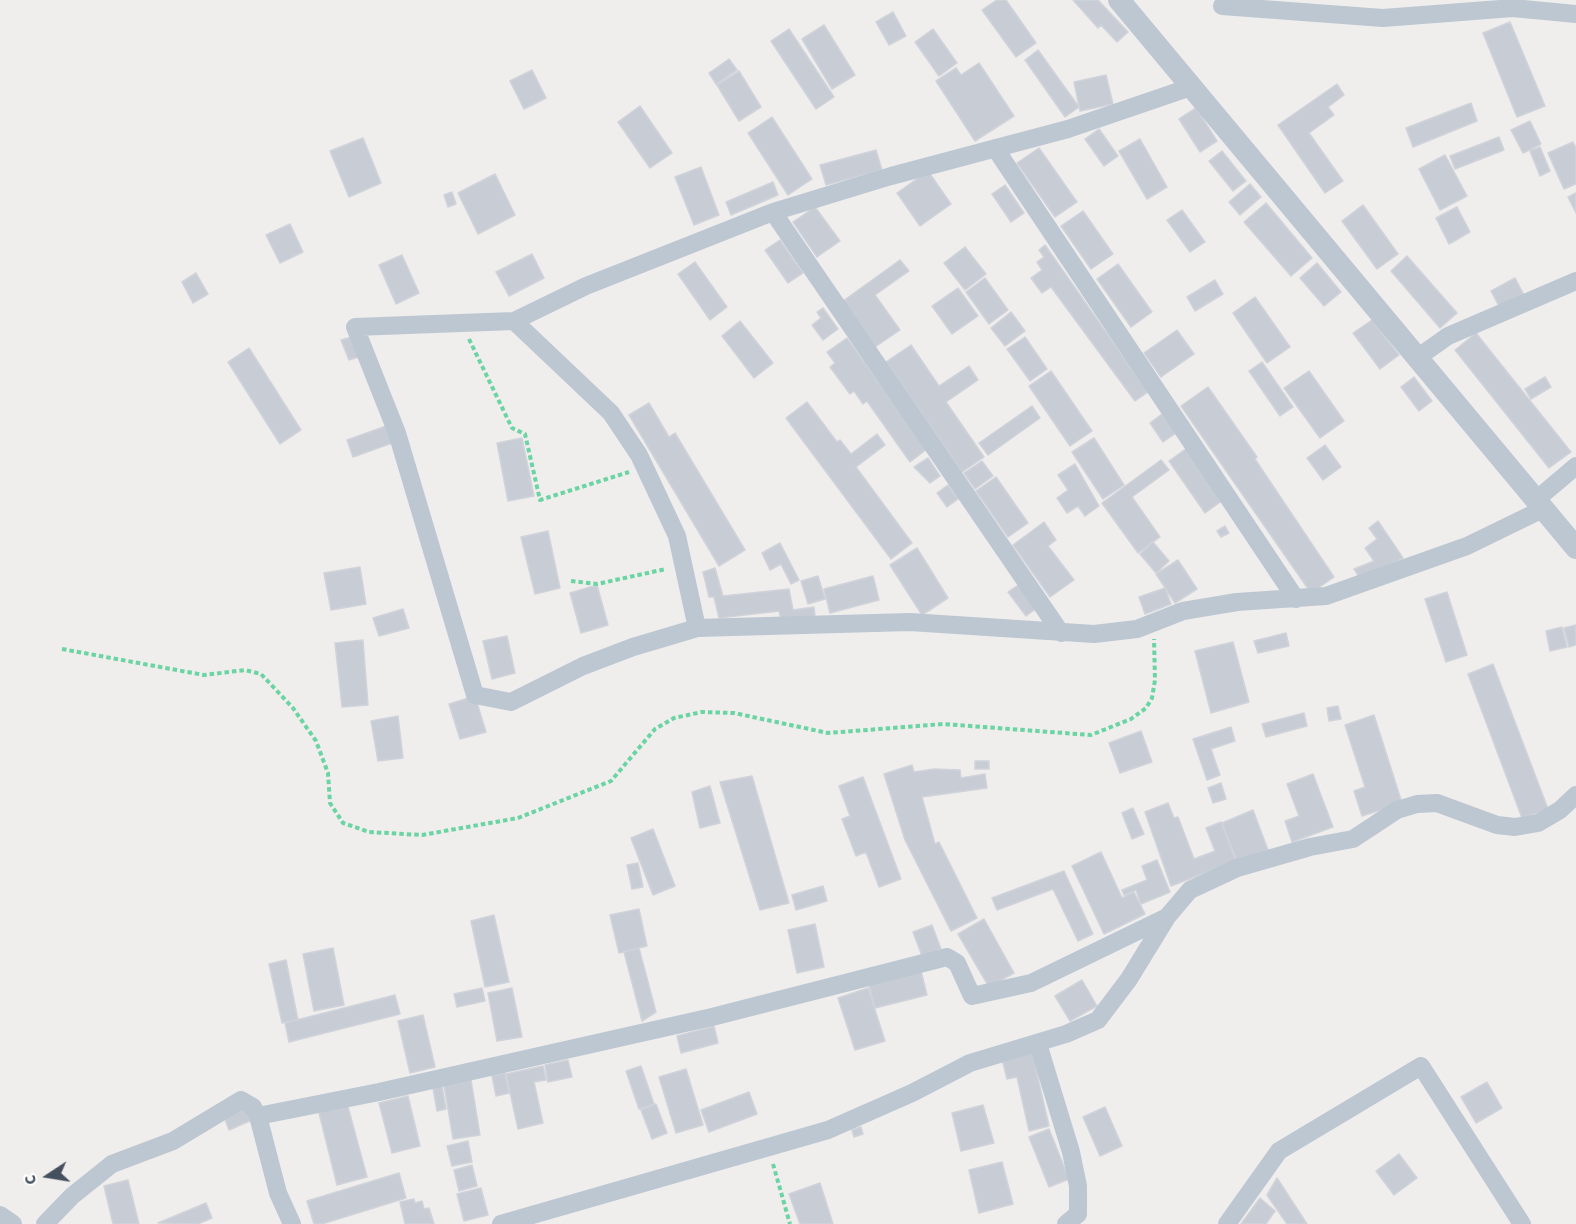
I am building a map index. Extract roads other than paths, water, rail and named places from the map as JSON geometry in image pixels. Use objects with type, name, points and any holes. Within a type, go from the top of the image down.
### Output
[{"type":"street","points":[[1119,0],[1417,358],[1541,503],[1576,548]]},
{"type":"street","points":[[1222,6],[1383,18],[1512,4],[1576,14]]},
{"type":"street","points":[[1191,87],[1068,129],[891,176],[773,212],[586,286],[514,321],[462,325],[355,327],[397,433],[475,695],[511,702],[603,658],[697,628],[910,622],[1094,634],[1137,629],[1183,611],[1237,602],[1326,596],[1399,573],[1467,546],[1541,503],[1576,466]]},
{"type":"street","points":[[995,148],[1296,599]]},
{"type":"street","points":[[773,212],[1061,633]]},
{"type":"street","points":[[1417,358],[1448,336],[1576,281]]},
{"type":"street","points":[[514,321],[611,413],[644,468],[677,536],[697,628]]},
{"type":"street","points":[[501,1224],[828,1130],[912,1093],[970,1063],[1001,1052],[1038,1044],[1098,1020],[1129,979],[1167,917],[1190,890],[1238,868],[1310,847],[1353,839],[1397,810],[1417,804],[1437,803],[1497,825],[1515,828],[1538,823],[1560,810],[1576,795]]},
{"type":"street","points":[[258,1116],[379,1092],[712,1017],[947,957],[957,963],[972,996],[1031,983],[1167,917]]},
{"type":"street","points":[[1038,1044],[1078,1186],[1078,1214],[1066,1224]]},
{"type":"street","points":[[1227,1224],[1279,1152],[1421,1066],[1522,1224]]},
{"type":"street","points":[[45,1224],[72,1196],[112,1164],[173,1141],[241,1100],[253,1107],[258,1116],[279,1193],[292,1224]]},
{"type":"street","points":[[0,1215],[13,1224]]}]
